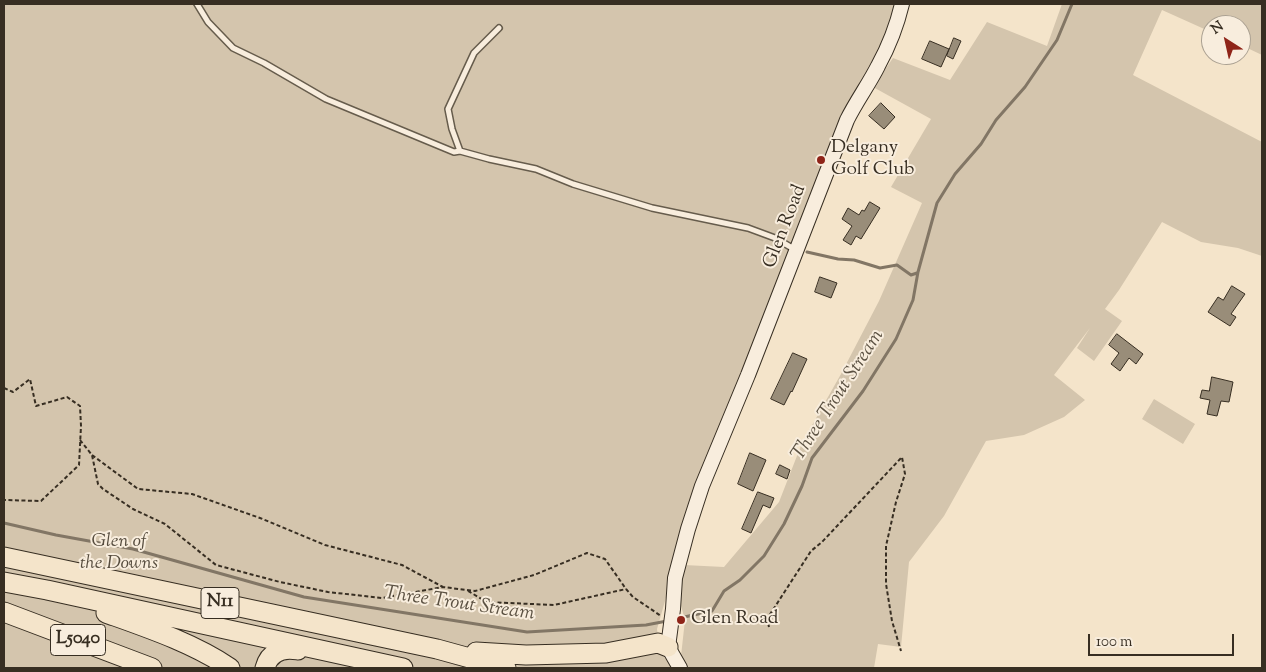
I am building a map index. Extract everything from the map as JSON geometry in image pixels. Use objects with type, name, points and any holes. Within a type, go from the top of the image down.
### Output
[{"type":"highway","name":"N11","points":[[4,557],[437,650],[506,668]]},
{"type":"highway","name":"N11","points":[[4,584],[47,590],[397,667]]},
{"type":"highway","name":"N11","points":[[4,584],[91,607],[169,636],[220,661],[230,668]]},
{"type":"highway","name":"L5040","points":[[4,612],[152,668]]},
{"type":"highway","name":"N11","points":[[437,650],[526,655],[606,653],[658,644],[668,648]]},
{"type":"highway","name":"N11","points":[[265,668],[271,656],[280,650],[287,649],[362,666],[397,667]]},
{"type":"main road","name":"Glen Road","points":[[668,648],[669,618],[674,578],[702,486],[748,375],[847,120],[858,98],[878,68],[902,4]]},
{"type":"main road","points":[[668,648],[680,668]]},
{"type":"lane","points":[[197,4],[208,22],[233,48],[264,62],[326,99],[454,152],[460,151],[536,169],[573,184],[652,208],[748,228],[775,238],[797,250]]},
{"type":"lane","points":[[460,151],[452,129],[448,109],[474,53],[499,28]]},
{"type":"path","points":[[4,388],[13,392],[30,379],[36,406],[67,397],[80,406],[79,466],[41,501],[4,500]]},
{"type":"path","points":[[80,440],[92,455],[138,489],[192,494],[260,518],[325,545],[402,565],[443,588]]},
{"type":"path","points":[[92,455],[98,484],[103,489],[133,509],[165,524],[216,565],[280,582],[328,592],[382,598],[443,588],[474,590],[534,575],[588,553],[605,559],[633,597],[669,618]]},
{"type":"path","points":[[770,627],[767,619],[811,551],[822,542],[902,457],[905,474],[896,502],[886,546],[886,584],[892,621],[901,651]]},
{"type":"path","points":[[466,590],[487,602],[554,604],[626,589]]},
{"type":"green space","name":"Glen of the Downs","points":[[4,4],[895,4],[882,45],[871,69],[850,100],[704,464],[657,629],[660,652],[673,668],[4,668]]},
{"type":"green space","points":[[1062,4],[1262,4],[1262,55],[1251,50],[1251,15],[1201,15],[1201,28],[1162,10],[1133,75],[1262,142],[1262,256],[1238,248],[1201,242],[1162,222],[1105,309],[1122,321],[1094,361],[1077,348],[1090,328],[1054,375],[1085,400],[1064,417],[1024,435],[986,441],[944,516],[909,562],[901,647],[878,644],[874,668],[688,668],[681,656],[685,620],[680,602],[684,565],[724,567],[779,502],[802,443],[879,301],[922,203],[891,187],[931,119],[873,87],[893,58],[950,80],[987,22],[1047,46]]},
{"type":"green space","points":[[1154,399],[1195,424],[1183,444],[1142,419]]},
{"type":"building","points":[[954,38],[961,41],[953,59],[947,56]]},
{"type":"building","points":[[930,41],[949,49],[941,67],[922,59]]},
{"type":"building","points":[[881,103],[895,117],[884,129],[869,116]]},
{"type":"building","points":[[870,202],[880,208],[861,239],[856,236],[851,245],[843,240],[852,226],[842,219],[848,208],[859,215]]},
{"type":"building","points":[[820,277],[837,283],[831,298],[815,292]]},
{"type":"building","points":[[1232,286],[1245,294],[1231,314],[1236,317],[1230,326],[1208,312],[1218,297],[1223,300]]},
{"type":"building","points":[[1117,334],[1143,354],[1136,364],[1129,358],[1120,371],[1111,364],[1119,353],[1109,345]]},
{"type":"building","points":[[793,353],[807,359],[784,405],[771,399]]},
{"type":"building","points":[[1212,377],[1233,382],[1229,402],[1221,401],[1217,416],[1207,414],[1210,400],[1200,398],[1202,390],[1209,391]]},
{"type":"building","points":[[750,453],[766,460],[753,491],[738,484]]},
{"type":"building","points":[[780,465],[790,470],[787,479],[776,474]]},
{"type":"building","points":[[758,492],[774,498],[770,508],[763,505],[751,533],[742,529]]},
{"type":"waterway","name":"Three Trout Stream","points":[[675,619],[712,611],[724,591],[740,580],[764,556],[784,524],[802,486],[812,458],[863,391],[896,339],[913,300],[918,272],[937,203],[955,174],[981,144],[996,120],[1025,87],[1057,40],[1072,4]]},
{"type":"waterway","points":[[807,252],[838,259],[854,260],[880,268],[897,265],[911,275],[917,273]]},
{"type":"waterway","name":"Three Trout Stream","points":[[4,523],[133,549],[304,597],[527,632],[646,625],[667,621]]},
{"type":"place","name":"Delgany Golf Club","points":[[821,160]]},
{"type":"place","name":"Glen Road","points":[[681,620]]}]
